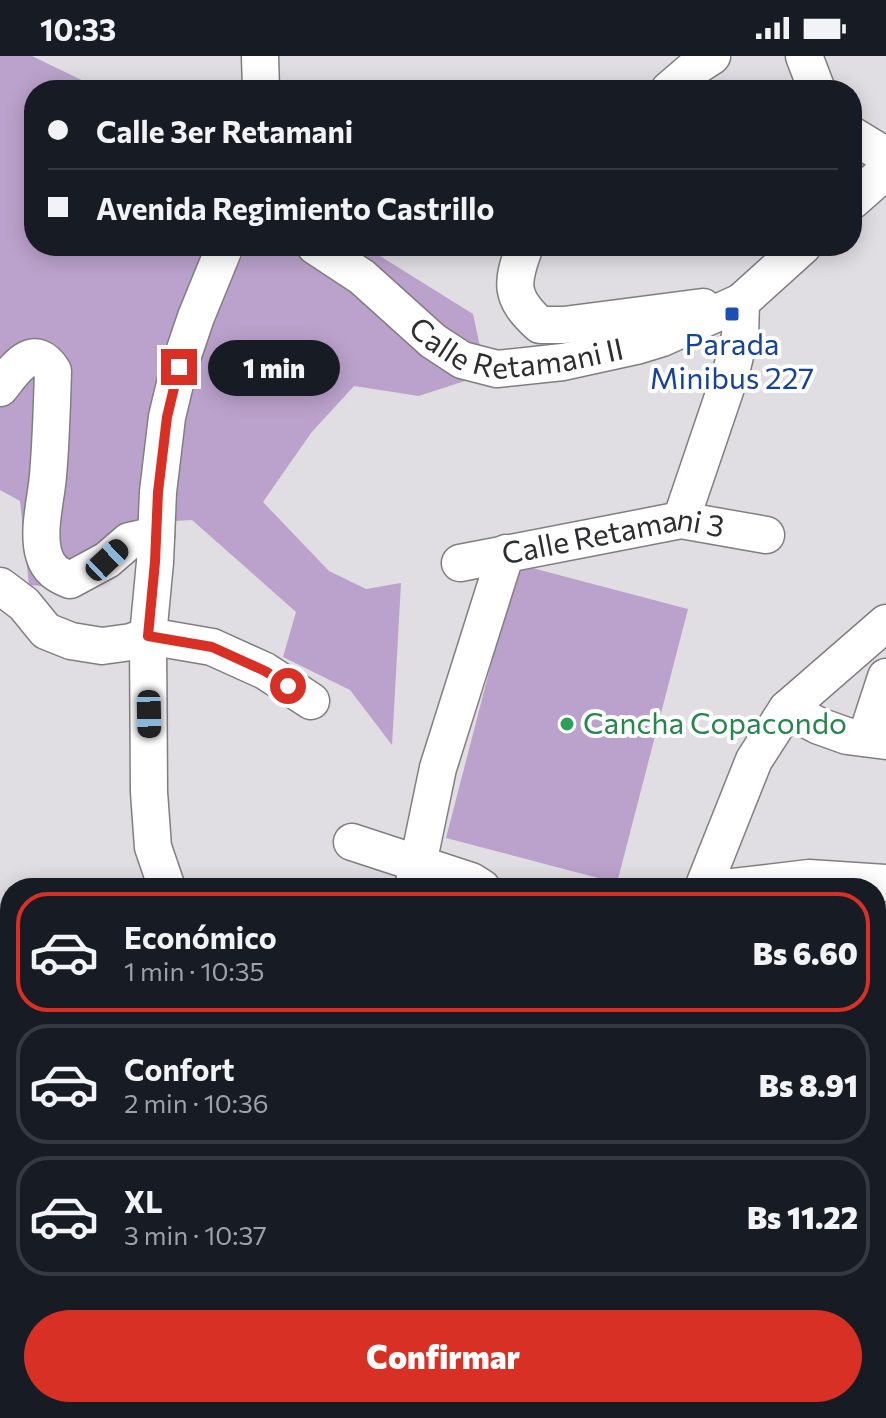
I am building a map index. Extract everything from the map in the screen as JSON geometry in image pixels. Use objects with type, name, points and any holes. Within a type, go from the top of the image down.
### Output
[{"type":"street","points":[[260,56],[261,80]]},
{"type":"street","points":[[804,56],[813,80]]},
{"type":"street","points":[[679,80],[699,59]]},
{"type":"street","points":[[862,141],[886,156]]},
{"type":"street","points":[[862,192],[886,171]]},
{"type":"street","points":[[164,878],[153,847],[149,792],[148,636],[158,492],[167,417],[179,367],[221,256]]},
{"type":"street","name":"Calle Retamani II","points":[[330,256],[362,277],[433,341],[462,360],[497,369],[563,362],[662,338],[741,302],[792,256]]},
{"type":"street","points":[[522,256],[515,277],[515,292],[526,312],[540,325],[564,325],[741,302],[740,336],[730,376],[681,520]]},
{"type":"street","points":[[0,388],[26,359],[40,358],[53,371],[42,537],[44,555],[57,574],[70,580],[107,560],[129,541],[156,535]]},
{"type":"street","name":"Calle Retamani 3","points":[[460,563],[681,520],[766,535]]},
{"type":"street","points":[[415,876],[438,768],[506,553]]},
{"type":"street","points":[[0,586],[24,604],[46,631],[71,641],[102,646],[148,636],[212,647],[265,671],[311,701]]},
{"type":"street","points":[[707,878],[754,760],[787,709],[886,623]]},
{"type":"street","points":[[787,709],[847,736],[876,740],[886,677]]},
{"type":"street","points":[[352,842],[415,876],[437,878]]},
{"type":"shaded area","points":[[0,56],[32,56],[81,80],[24,80],[24,256],[202,256],[157,385],[141,474],[137,554],[91,590],[29,585],[20,501],[0,490]]},
{"type":"shaded area","points":[[242,256],[380,256],[473,314],[486,374],[419,396],[354,386],[311,433],[263,502],[329,571],[366,589],[401,583],[392,745],[350,690],[283,657],[296,612],[192,520],[173,521],[181,435],[205,336]]},
{"type":"shaded area","name":"Cancha Copacondo","points":[[517,564],[688,609],[618,878],[598,878],[446,838]]},
{"type":"place","name":"Parada Minibus 227","points":[[732,314]]},
{"type":"place","name":"Cancha Copacondo","points":[[567,724]]},
{"type":"route","points":[[179,367],[167,417],[158,492],[148,636],[212,647],[265,671],[288,686]]}]
